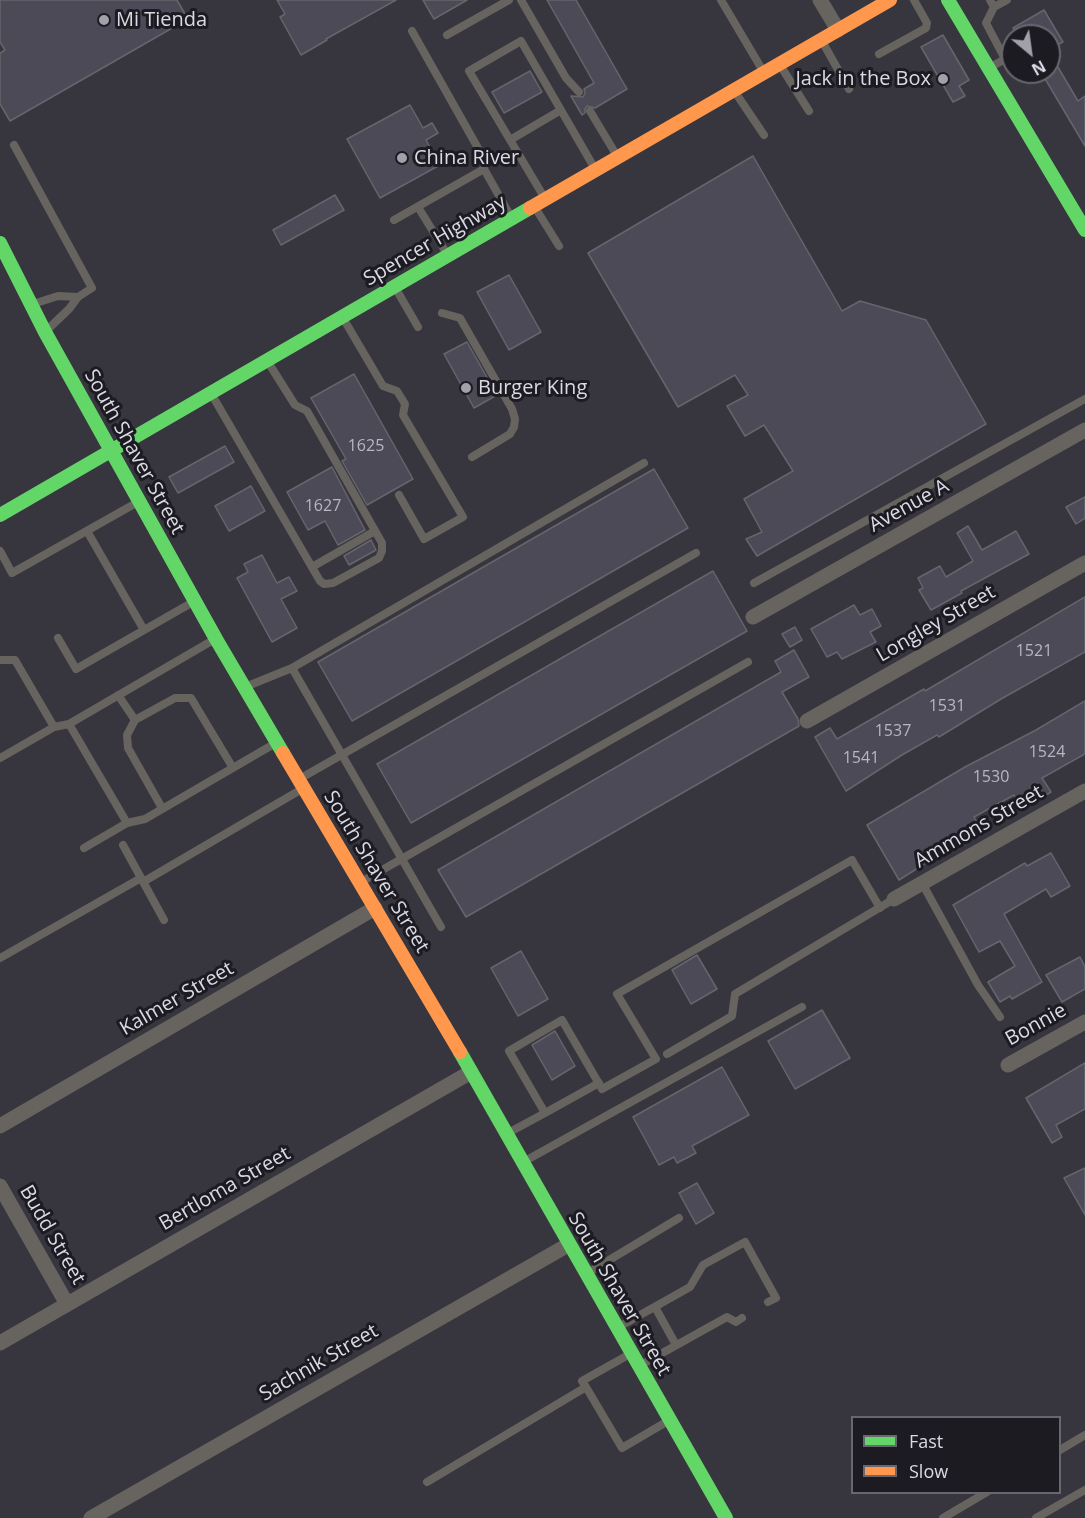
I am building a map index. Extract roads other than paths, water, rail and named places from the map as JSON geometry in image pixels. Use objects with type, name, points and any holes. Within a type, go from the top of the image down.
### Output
[{"type":"main road","name":"Spencer Highway","points":[[0,515],[890,0]]},
{"type":"main road","points":[[948,0],[1085,230]]},
{"type":"main road","name":"South Shaver Street","points":[[1,249],[216,639],[471,1072],[726,1518]]},
{"type":"street","points":[[820,0],[838,30]]},
{"type":"street","name":"Avenue A","points":[[753,617],[1085,430]]},
{"type":"street","name":"Longley Street","points":[[807,721],[1085,562]]},
{"type":"street","name":"Ammons Street","points":[[894,900],[1085,791]]},
{"type":"street","name":"Kalmer Street","points":[[0,1126],[375,908]]},
{"type":"street","name":"Bonnie","points":[[1008,1065],[1085,1022]]},
{"type":"street","name":"Bertloma Street","points":[[0,1343],[471,1072]]},
{"type":"street","name":"Budd Street","points":[[0,1186],[67,1304]]},
{"type":"street","name":"Sachnik Street","points":[[91,1518],[568,1245]]},
{"type":"lane","points":[[447,35],[509,0]]},
{"type":"lane","points":[[521,0],[566,78],[579,92]]},
{"type":"lane","points":[[722,0],[764,73]]},
{"type":"lane","points":[[879,54],[926,28],[927,23],[914,0]]},
{"type":"lane","points":[[988,68],[1005,59],[986,23],[992,4],[1006,0]]},
{"type":"lane","points":[[412,31],[483,157],[484,169],[512,219]]},
{"type":"lane","points":[[821,40],[849,88]]},
{"type":"lane","points":[[559,246],[510,140],[469,71],[521,41],[596,170]]},
{"type":"lane","points":[[779,64],[808,111]]},
{"type":"lane","points":[[734,90],[764,135]]},
{"type":"lane","points":[[510,140],[561,110]]},
{"type":"lane","points":[[590,111],[618,157]]},
{"type":"lane","points":[[14,145],[92,288],[78,297],[45,332]]},
{"type":"lane","points":[[394,220],[484,169]]},
{"type":"lane","points":[[418,207],[448,256]]},
{"type":"lane","points":[[394,287],[418,327]]},
{"type":"lane","points":[[31,304],[58,296],[78,297]]},
{"type":"lane","points":[[442,313],[460,318],[512,409],[515,419],[510,434],[472,457]]},
{"type":"lane","points":[[343,317],[383,386],[397,391],[405,404],[403,415],[464,517],[424,539],[399,495]]},
{"type":"lane","points":[[211,393],[320,581],[324,584],[333,583],[379,558],[382,543],[306,411],[295,405],[268,360]]},
{"type":"lane","points":[[754,583],[1085,399]]},
{"type":"lane","points":[[244,687],[292,668],[644,463]]},
{"type":"lane","points":[[0,551],[12,573],[139,502]]},
{"type":"lane","points":[[87,531],[144,630]]},
{"type":"lane","points":[[312,567],[375,531]]},
{"type":"lane","points":[[0,958],[142,880],[302,784],[342,755],[696,553]]},
{"type":"lane","points":[[58,639],[76,669],[195,601]]},
{"type":"lane","points":[[0,758],[54,727],[69,724],[216,639]]},
{"type":"lane","points":[[0,660],[15,660],[54,727]]},
{"type":"lane","points":[[360,883],[748,662]]},
{"type":"lane","points":[[292,668],[441,927]]},
{"type":"lane","points":[[118,695],[135,720]]},
{"type":"lane","points":[[162,808],[128,748],[127,735],[135,720],[175,698],[191,698],[233,768]]},
{"type":"lane","points":[[69,724],[127,823]]},
{"type":"lane","points":[[84,848],[127,823],[145,819],[277,742]]},
{"type":"lane","points":[[123,845],[164,920]]},
{"type":"lane","points":[[545,1113],[509,1051],[562,1020],[602,1089],[656,1059],[617,994],[852,860],[880,908]]},
{"type":"lane","points":[[922,883],[978,985],[1000,1017]]},
{"type":"lane","points":[[667,1054],[732,1016],[735,994],[894,900]]},
{"type":"lane","points":[[522,1163],[802,1007]]},
{"type":"lane","points":[[506,1134],[599,1083]]},
{"type":"lane","points":[[585,1274],[679,1218]]},
{"type":"lane","points":[[616,1328],[690,1287],[703,1265],[745,1242],[776,1298],[768,1302]]},
{"type":"lane","points":[[655,1307],[676,1345]]},
{"type":"lane","points":[[638,1366],[727,1317],[736,1322],[742,1318]]},
{"type":"lane","points":[[631,1353],[582,1381],[622,1448],[669,1420]]},
{"type":"lane","points":[[427,1482],[586,1387]]},
{"type":"lane","points":[[1061,1449],[1085,1436]]},
{"type":"lane","points":[[1036,1518],[1085,1490]]},
{"type":"lane","points":[[943,1518],[984,1494]]},
{"type":"place","name":"Mi Tienda","points":[[104,20]]},
{"type":"place","name":"Jack in the Box","points":[[943,79]]},
{"type":"place","name":"China River","points":[[402,158]]},
{"type":"place","name":"Burger King","points":[[466,388]]}]
